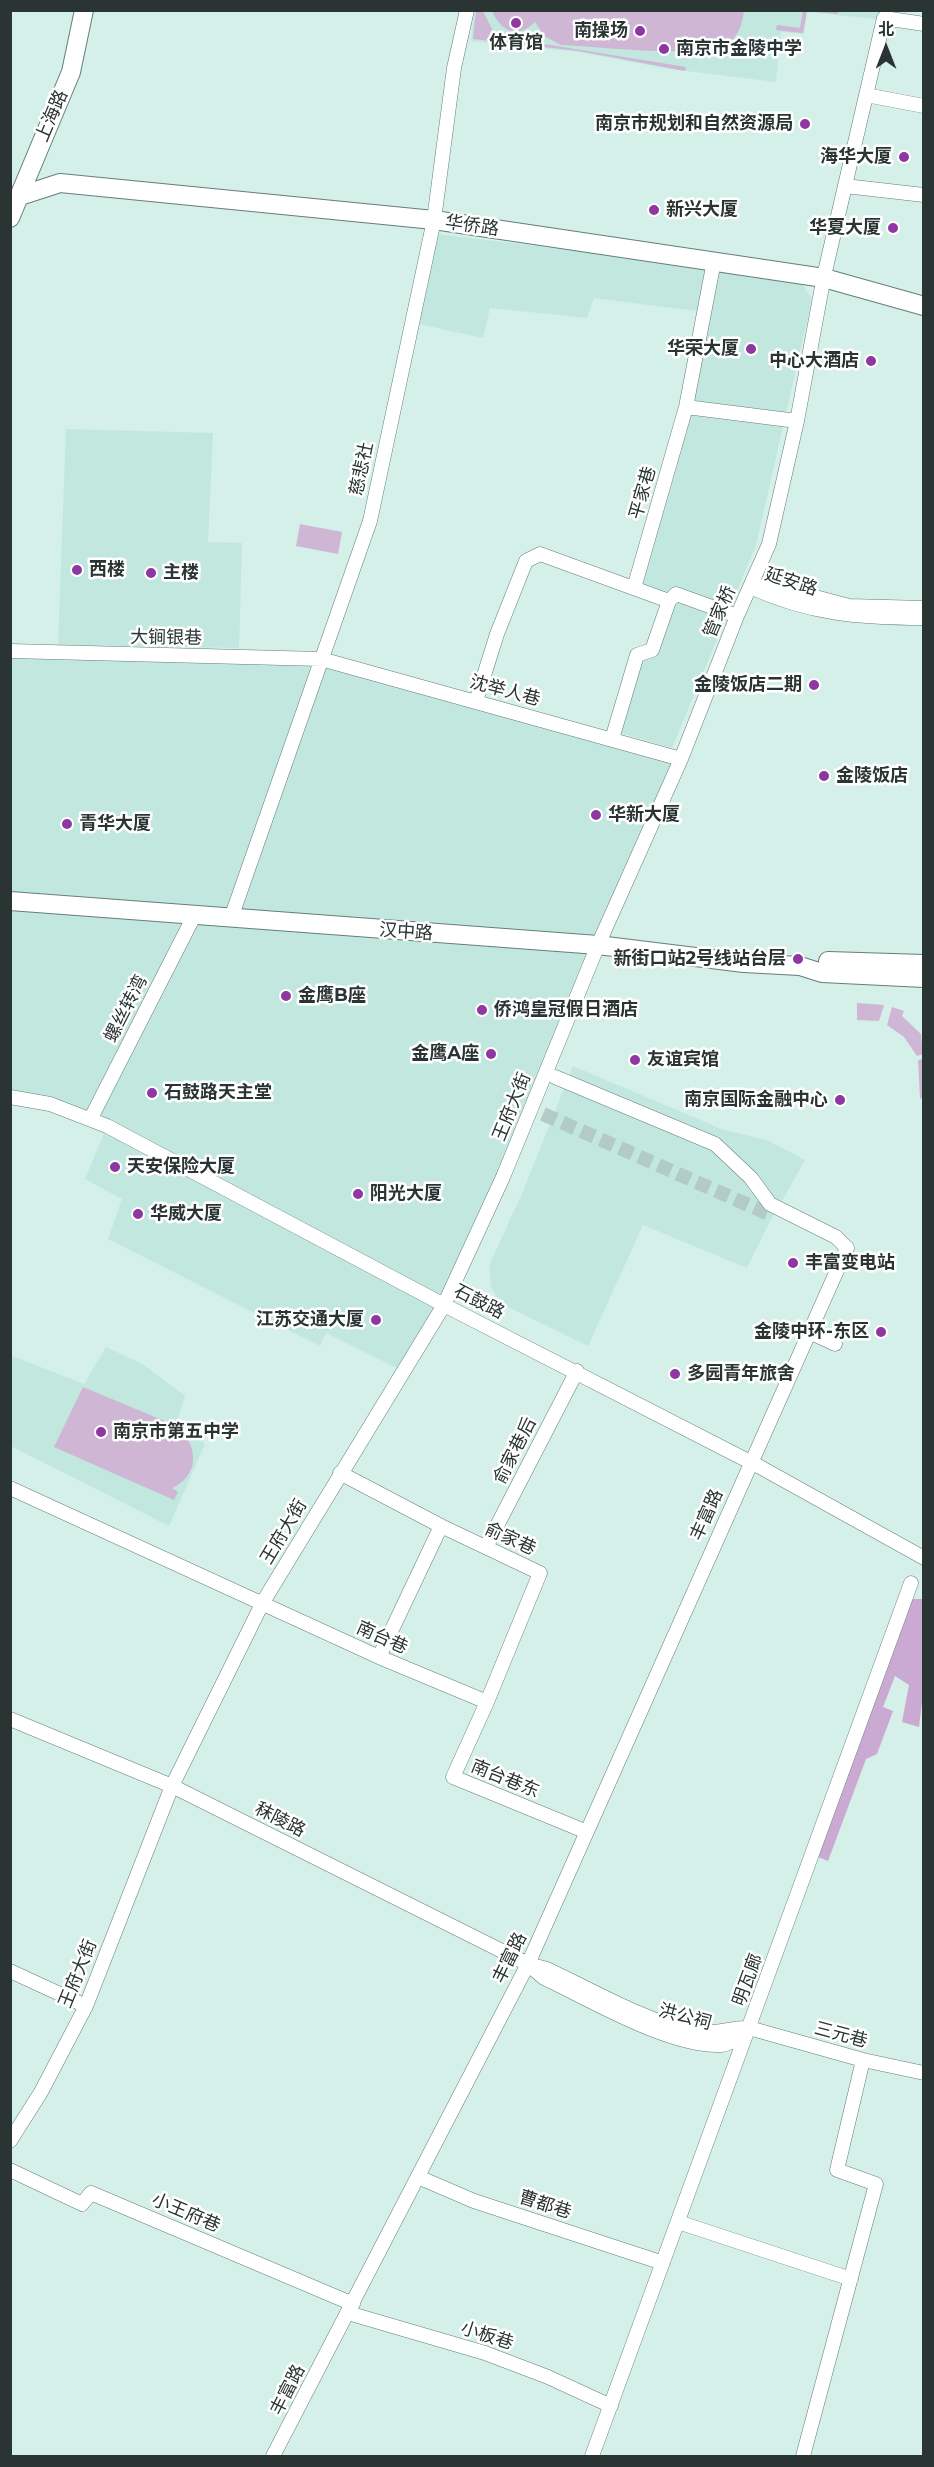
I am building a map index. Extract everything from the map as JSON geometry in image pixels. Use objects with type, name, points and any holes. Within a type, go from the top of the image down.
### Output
[{"type":"main road","name":"上海路","points":[[10,218],[14,198],[71,72],[84,10]]},
{"type":"main road","name":"华侨路","points":[[14,198],[60,183],[434,220],[824,278],[924,306]]},
{"type":"main road","name":"汉中路","points":[[10,901],[598,945],[744,963],[800,966],[822,961],[888,970],[924,978]]},
{"type":"main road","points":[[888,970],[924,952]]},
{"type":"main road","name":"汉中路","points":[[888,970],[924,964]]},
{"type":"main road","points":[[888,970],[924,992]]},
{"type":"street","name":"慈悲社","points":[[231,918],[370,521],[434,220],[454,68],[467,10]]},
{"type":"street","name":"管家桥","points":[[598,945],[681,759],[737,616],[770,544],[797,421],[824,278],[884,18],[924,24]]},
{"type":"street","points":[[866,95],[924,106]]},
{"type":"street","points":[[845,186],[924,195]]},
{"type":"street","name":"平家巷","points":[[634,588],[686,407],[714,261]]},
{"type":"street","points":[[686,407],[797,421]]},
{"type":"street","points":[[476,702],[497,634],[526,561],[540,554],[669,601]]},
{"type":"street","name":"延安路","points":[[750,587],[774,586],[857,607],[924,608]]},
{"type":"street","name":"延安路","points":[[750,587],[797,604],[846,616],[924,618]]},
{"type":"street","points":[[612,739],[637,655],[652,651],[669,601],[676,594],[737,616]]},
{"type":"street","name":"大锏银巷","points":[[10,651],[321,659]]},
{"type":"street","name":"沈举人巷","points":[[321,659],[681,759]]},
{"type":"street","name":"螺丝转湾","points":[[91,1118],[194,916]]},
{"type":"street","name":"王府大街","points":[[10,2142],[42,2092],[86,2006],[172,1786],[263,1602],[444,1305],[503,1177],[537,1112],[598,945]]},
{"type":"street","name":"丰富路","points":[[273,2457],[528,1964],[847,1248],[836,1237],[770,1204],[751,1178],[715,1144],[555,1077]]},
{"type":"street","name":"石鼓路","points":[[10,1097],[50,1104],[91,1118],[444,1305],[577,1371],[750,1462],[924,1558]]},
{"type":"street","points":[[808,1332],[835,1344]]},
{"type":"street","name":"俞家巷后","points":[[486,1547],[577,1371]]},
{"type":"street","name":"俞家巷","points":[[340,1473],[441,1526],[540,1573],[488,1702]]},
{"type":"street","name":"南台巷","points":[[10,1488],[379,1657],[488,1702]]},
{"type":"street","points":[[379,1657],[441,1526]]},
{"type":"street","name":"明瓦廊","points":[[592,2457],[911,1583]]},
{"type":"street","name":"南台巷东","points":[[488,1702],[453,1777],[586,1832]]},
{"type":"street","name":"秣陵路","points":[[10,1719],[172,1786],[528,1964]]},
{"type":"street","name":"洪公祠","points":[[528,1964],[547,1969],[672,2025],[714,2034],[735,2027],[749,2028]]},
{"type":"street","points":[[10,1971],[86,2006]]},
{"type":"street","name":"三元巷","points":[[749,2028],[863,2060],[924,2073]]},
{"type":"street","points":[[803,2457],[876,2184],[837,2170],[863,2060]]},
{"type":"street","name":"小王府巷","points":[[10,2170],[82,2204],[91,2193],[350,2309]]},
{"type":"street","name":"曹都巷","points":[[418,2177],[474,2201],[663,2263]]},
{"type":"street","points":[[678,2222],[851,2278]]},
{"type":"street","name":"小板巷","points":[[350,2309],[485,2353],[548,2377],[611,2406]]},
{"type":"shaded area","name":"南操场","points":[[492,10],[744,11],[738,33],[728,43],[696,51],[648,51],[561,45],[544,36],[535,22],[522,31],[510,31],[500,24]]},
{"type":"shaded area","points":[[803,10],[838,10],[838,14],[807,11],[803,33],[776,30],[777,25],[800,28]]},
{"type":"shaded area","name":"南京市金陵中学","points":[[474,11],[878,11],[877,19],[807,12],[804,34],[781,32],[776,82],[670,69],[578,52],[471,41]]},
{"type":"shaded area","points":[[476,11],[483,11],[494,33],[501,37],[686,67],[685,71],[579,51],[473,39]]},
{"type":"shaded area","points":[[438,234],[657,261],[802,284],[812,299],[756,545],[672,748],[614,731],[637,655],[652,650],[669,601],[634,588],[704,312],[594,298],[587,318],[490,308],[483,338],[419,324]]},
{"type":"shaded area","points":[[66,429],[213,433],[208,542],[242,543],[239,648],[58,645]]},
{"type":"shaded area","points":[[300,524],[342,532],[338,554],[296,546]]},
{"type":"shaded area","points":[[10,651],[321,659],[681,759],[503,1177],[403,1371],[326,1333],[320,1346],[108,1239],[122,1199],[85,1179],[107,1126],[11,1097]]},
{"type":"shaded area","points":[[857,1003],[884,1005],[879,1021],[857,1020]]},
{"type":"shaded area","points":[[892,1007],[904,1011],[902,1016],[921,1034],[923,1054],[917,1056],[904,1037],[887,1025]]},
{"type":"shaded area","points":[[923,1059],[923,1097],[920,1099],[918,1060]]},
{"type":"shaded area","points":[[573,1066],[724,1130],[767,1140],[805,1160],[747,1268],[643,1225],[588,1346],[500,1303],[491,1287],[489,1266],[524,1189]]},
{"type":"shaded area","name":"南京市第五中学","points":[[106,1347],[144,1365],[185,1396],[177,1421],[205,1444],[169,1526],[11,1446],[10,1355],[84,1384]]},
{"type":"shaded area","points":[[83,1387],[179,1427],[190,1443],[193,1460],[188,1476],[172,1488],[178,1492],[174,1500],[54,1447]]},
{"type":"shaded area","points":[[912,1599],[923,1599],[923,1694],[919,1727],[902,1722],[909,1685],[895,1676],[883,1707],[893,1711],[877,1754],[866,1759],[828,1861],[818,1857]]},
{"type":"tunnel","points":[[543,1114],[771,1215]]},
{"type":"place","name":"体育馆","points":[[516,23]]},
{"type":"place","name":"南操场","points":[[640,31]]},
{"type":"place","name":"南京市金陵中学","points":[[664,49]]},
{"type":"place","name":"南京市规划和自然资源局","points":[[805,124]]},
{"type":"place","name":"海华大厦","points":[[904,157]]},
{"type":"place","name":"新兴大厦","points":[[654,210]]},
{"type":"place","name":"华夏大厦","points":[[893,228]]},
{"type":"place","name":"华荣大厦","points":[[751,349]]},
{"type":"place","name":"中心大酒店","points":[[871,361]]},
{"type":"place","name":"西楼","points":[[77,570]]},
{"type":"place","name":"主楼","points":[[151,573]]},
{"type":"place","name":"金陵饭店二期","points":[[814,685]]},
{"type":"place","name":"金陵饭店","points":[[824,776]]},
{"type":"place","name":"华新大厦","points":[[596,815]]},
{"type":"place","name":"青华大厦","points":[[67,824]]},
{"type":"place","name":"新街口站2号线站台层","points":[[798,959]]},
{"type":"place","name":"金鹰B座","points":[[286,996]]},
{"type":"place","name":"侨鸿皇冠假日酒店","points":[[482,1010]]},
{"type":"place","name":"金鹰A座","points":[[491,1054]]},
{"type":"place","name":"友谊宾馆","points":[[635,1060]]},
{"type":"place","name":"石鼓路天主堂","points":[[152,1093]]},
{"type":"place","name":"南京国际金融中心","points":[[840,1100]]},
{"type":"place","name":"天安保险大厦","points":[[115,1167]]},
{"type":"place","name":"阳光大厦","points":[[358,1194]]},
{"type":"place","name":"华威大厦","points":[[138,1214]]},
{"type":"place","name":"丰富变电站","points":[[793,1263]]},
{"type":"place","name":"江苏交通大厦","points":[[376,1320]]},
{"type":"place","name":"金陵中环-东区","points":[[881,1332]]},
{"type":"place","name":"多园青年旅舍","points":[[675,1374]]},
{"type":"place","name":"南京市第五中学","points":[[101,1432]]}]
